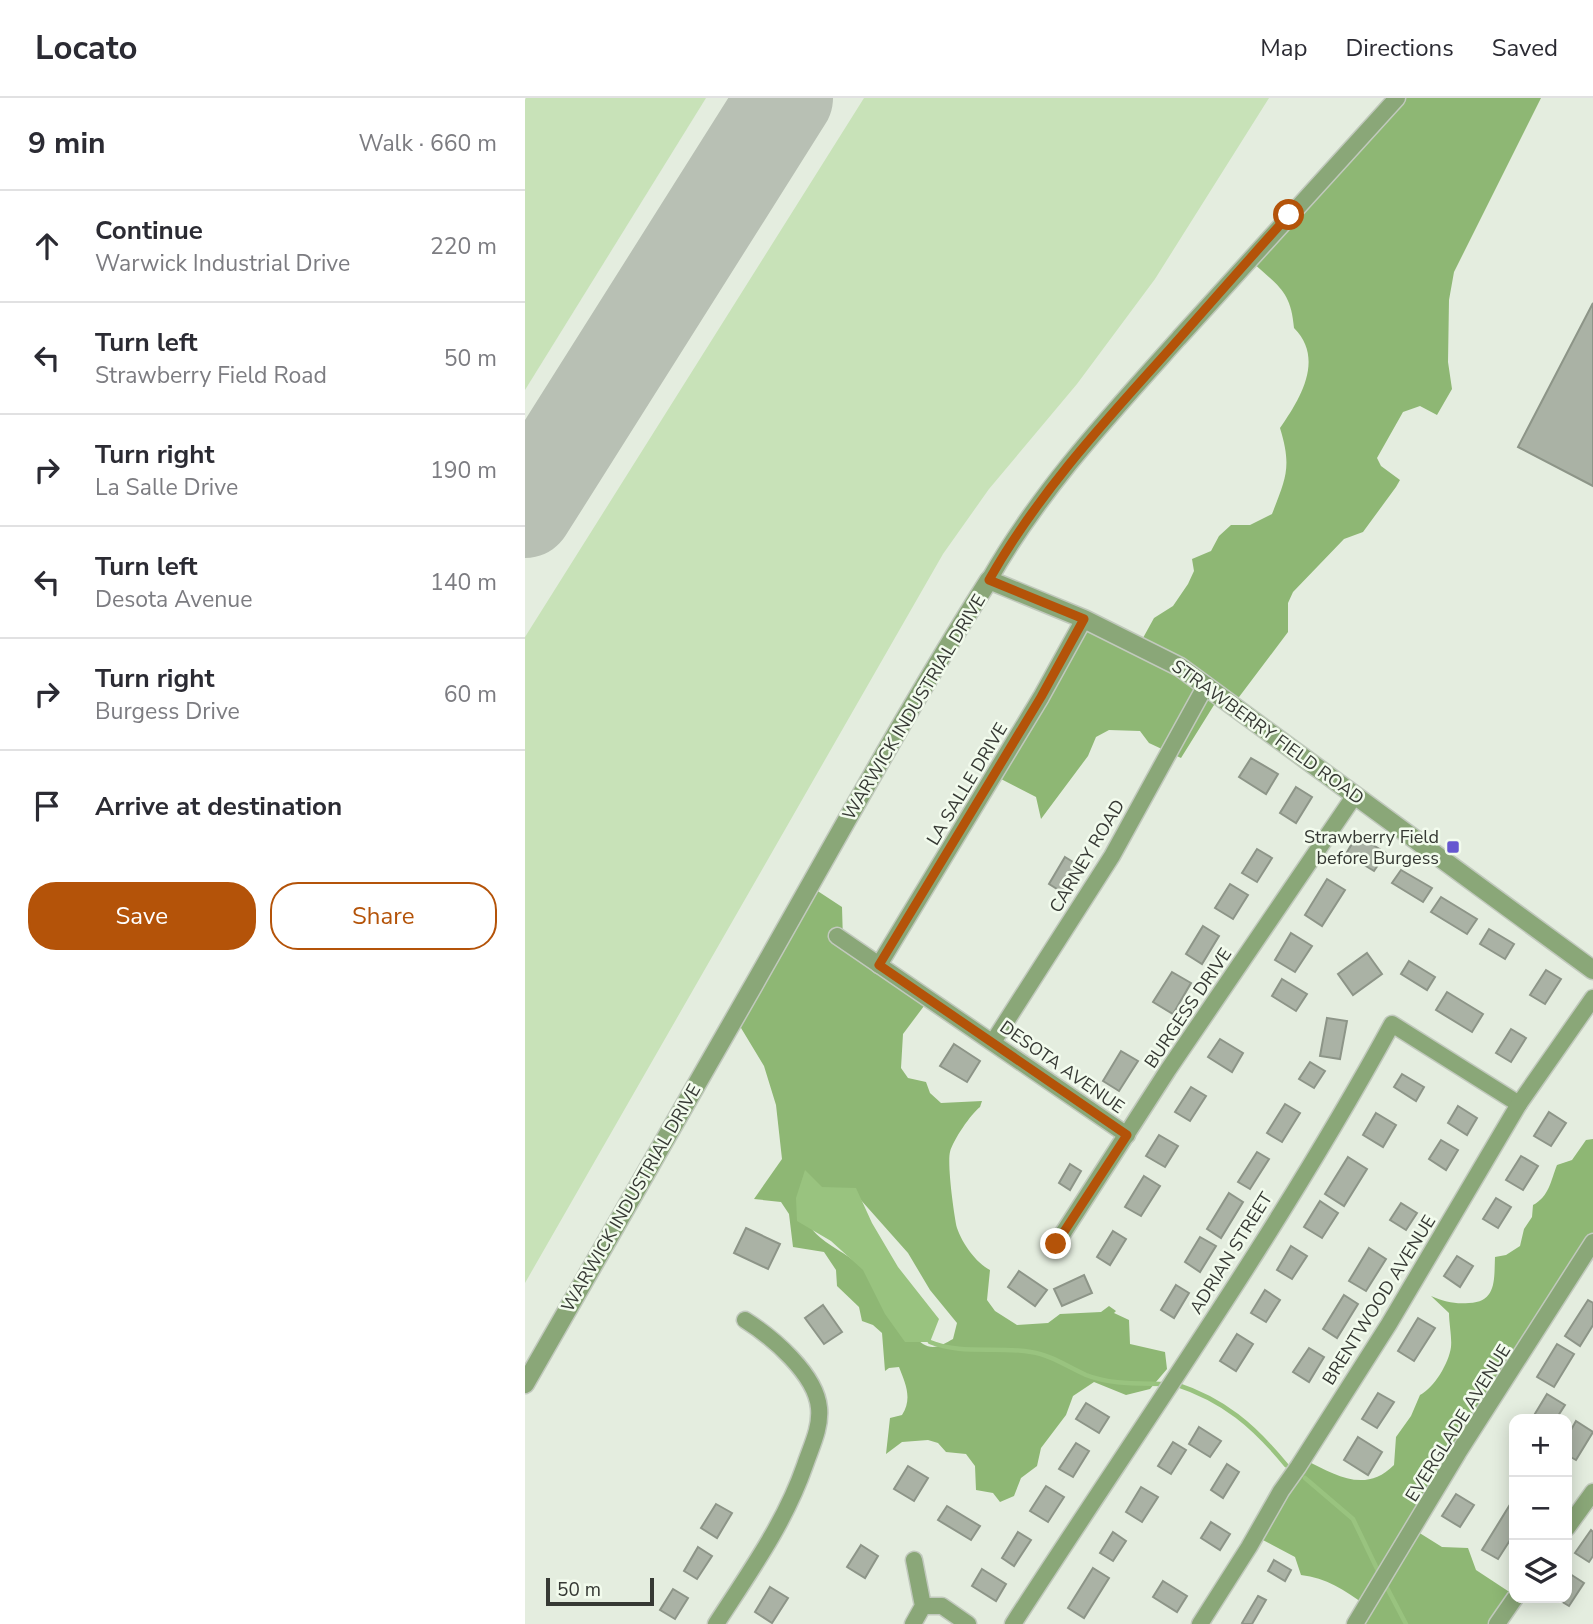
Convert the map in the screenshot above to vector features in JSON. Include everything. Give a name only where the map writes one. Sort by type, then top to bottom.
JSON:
[{"type":"street","name":"WARWICK INDUSTRIAL DRIVE","points":[[525,1384],[826,855],[1010,544],[1038,504],[1104,422],[1397,98]]},
{"type":"street","name":"STRAWBERRY FIELD ROAD","points":[[989,580],[1084,619],[1159,655],[1206,685],[1593,970]]},
{"type":"street","name":"LA SALLE DRIVE","points":[[879,965],[1028,720],[1084,619]]},
{"type":"street","name":"CARNEY ROAD","points":[[993,1042],[1112,856],[1206,685]]},
{"type":"street","name":"BURGESS DRIVE","points":[[1056,1244],[1355,795]]},
{"type":"street","name":"DESOTA AVENUE","points":[[837,936],[1127,1135]]},
{"type":"street","name":"BRENTWOOD AVENUE","points":[[1200,1624],[1249,1547],[1280,1491],[1388,1324],[1519,1104],[1593,998]]},
{"type":"street","name":"ADRIAN STREET","points":[[1013,1624],[1178,1373],[1359,1084],[1392,1024],[1519,1104]]},
{"type":"street","name":"EVERGLADE AVENUE","points":[[1355,1624],[1458,1453],[1593,1242]]},
{"type":"street","points":[[716,1624],[765,1550],[786,1511],[801,1478],[819,1422],[819,1406],[814,1392],[795,1362],[781,1346],[745,1320]]},
{"type":"street","points":[[1572,1521],[1593,1492]]},
{"type":"street","points":[[913,1624],[923,1606],[914,1560]]},
{"type":"street","points":[[1497,1624],[1512,1603]]},
{"type":"street","points":[[923,1606],[943,1606],[968,1624]]},
{"type":"shaded area","points":[[706,98],[525,390],[525,100]]},
{"type":"shaded area","points":[[864,98],[1269,98],[1155,279],[1077,384],[989,489],[943,554],[525,1283],[525,637]]},
{"type":"shaded area","points":[[1396,98],[1541,98],[1454,272],[1449,300],[1448,362],[1452,389],[1437,415],[1420,406],[1403,412],[1377,458],[1381,466],[1400,480],[1396,487],[1363,532],[1344,539],[1293,592],[1288,603],[1288,632],[1236,701],[1219,697],[1181,758],[1149,743],[1140,731],[1109,730],[1096,737],[1088,756],[1041,819],[1036,797],[1001,779],[1002,773],[1089,624],[1138,647],[1154,618],[1173,606],[1188,584],[1194,571],[1192,559],[1211,551],[1219,536],[1231,525],[1250,525],[1272,514],[1286,472],[1286,453],[1280,428],[1306,379],[1308,353],[1294,328],[1286,296],[1275,282],[1250,260]]},
{"type":"shaded area","points":[[810,886],[842,907],[843,941],[927,1002],[903,1034],[901,1068],[908,1078],[926,1082],[930,1093],[941,1103],[982,1101],[955,1141],[950,1152],[949,1167],[959,1234],[975,1258],[990,1270],[987,1300],[995,1311],[1017,1325],[1048,1323],[1060,1314],[1101,1312],[1109,1306],[1116,1311],[1114,1313],[1129,1320],[1130,1344],[1165,1352],[1167,1369],[1150,1389],[1126,1395],[1094,1382],[1073,1396],[1066,1415],[1041,1448],[1037,1466],[1021,1478],[1014,1496],[1000,1502],[993,1493],[976,1490],[975,1466],[966,1454],[946,1452],[938,1443],[928,1440],[902,1442],[886,1454],[890,1418],[902,1415],[907,1397],[899,1367],[885,1371],[882,1333],[873,1325],[862,1321],[859,1307],[837,1286],[836,1270],[824,1252],[793,1247],[789,1214],[781,1202],[754,1199],[782,1159],[776,1105],[764,1066],[735,1018]],"holes":[[[852,1190],[908,1253],[930,1290],[957,1323],[953,1339],[939,1346],[927,1346],[914,1336],[862,1268],[811,1228]]]},
{"type":"shaded area","points":[[1593,1139],[1593,1244],[1418,1532],[1442,1547],[1468,1548],[1476,1570],[1509,1592],[1509,1603],[1496,1624],[1355,1624],[1365,1605],[1335,1586],[1301,1575],[1295,1557],[1259,1538],[1305,1460],[1339,1476],[1361,1480],[1383,1474],[1394,1465],[1396,1437],[1411,1416],[1420,1395],[1440,1374],[1450,1353],[1449,1313],[1431,1296],[1445,1301],[1469,1303],[1478,1302],[1489,1294],[1495,1257],[1506,1255],[1520,1246],[1524,1229],[1532,1217],[1533,1205],[1546,1193],[1557,1165],[1572,1160],[1586,1140]]},
{"type":"shaded area","points":[[805,1170],[822,1187],[856,1188],[872,1223],[898,1267],[939,1319],[930,1342],[905,1342],[885,1314],[863,1270],[831,1241],[797,1221],[796,1198]]},
{"type":"building","points":[[1593,303],[1593,486],[1518,447]]},
{"type":"building","points":[[1251,758],[1278,774],[1266,794],[1239,777]]},
{"type":"building","points":[[1296,787],[1312,797],[1296,823],[1280,813]]},
{"type":"building","points":[[1357,835],[1386,853],[1374,871],[1346,854]]},
{"type":"building","points":[[1257,849],[1272,858],[1257,882],[1242,873]]},
{"type":"building","points":[[1065,857],[1078,865],[1062,892],[1049,884]]},
{"type":"building","points":[[1401,870],[1432,888],[1423,902],[1392,883]]},
{"type":"building","points":[[1327,879],[1345,890],[1322,926],[1305,915]]},
{"type":"building","points":[[1230,884],[1248,895],[1233,919],[1215,908]]},
{"type":"building","points":[[1441,897],[1477,919],[1467,934],[1431,912]]},
{"type":"building","points":[[1203,926],[1219,936],[1202,964],[1186,954]]},
{"type":"building","points":[[1489,929],[1514,944],[1505,959],[1480,944]]},
{"type":"building","points":[[1291,933],[1312,946],[1295,972],[1275,960]]},
{"type":"building","points":[[1367,953],[1382,974],[1353,995],[1338,974]]},
{"type":"building","points":[[1409,961],[1435,977],[1427,990],[1401,974]]},
{"type":"building","points":[[1546,970],[1561,979],[1545,1004],[1530,995]]},
{"type":"building","points":[[1172,972],[1191,983],[1173,1014],[1153,1002]]},
{"type":"building","points":[[1282,979],[1307,994],[1296,1011],[1272,996]]},
{"type":"building","points":[[1447,992],[1483,1014],[1472,1032],[1436,1010]]},
{"type":"building","points":[[1327,1018],[1347,1021],[1340,1059],[1320,1056]]},
{"type":"building","points":[[1511,1029],[1526,1038],[1511,1062],[1496,1053]]},
{"type":"building","points":[[1220,1039],[1243,1053],[1232,1072],[1208,1057]]},
{"type":"building","points":[[954,1044],[980,1061],[967,1082],[940,1066]]},
{"type":"building","points":[[1121,1051],[1138,1061],[1119,1091],[1103,1081]]},
{"type":"building","points":[[1310,1062],[1325,1071],[1314,1088],[1299,1079]]},
{"type":"building","points":[[1402,1074],[1424,1087],[1416,1101],[1394,1087]]},
{"type":"building","points":[[1191,1087],[1206,1096],[1190,1121],[1175,1112]]},
{"type":"building","points":[[1285,1104],[1300,1113],[1282,1142],[1267,1133]]},
{"type":"building","points":[[1458,1106],[1477,1118],[1467,1135],[1448,1123]]},
{"type":"building","points":[[1549,1112],[1566,1123],[1551,1146],[1534,1136]]},
{"type":"building","points":[[1376,1113],[1396,1125],[1383,1147],[1363,1135]]},
{"type":"building","points":[[1159,1135],[1178,1146],[1165,1167],[1146,1156]]},
{"type":"building","points":[[1441,1140],[1458,1150],[1446,1170],[1429,1159]]},
{"type":"building","points":[[1257,1152],[1269,1159],[1250,1189],[1238,1182]]},
{"type":"building","points":[[1521,1156],[1538,1166],[1523,1190],[1506,1180]]},
{"type":"building","points":[[1348,1157],[1367,1169],[1344,1206],[1325,1194]]},
{"type":"building","points":[[1070,1164],[1081,1171],[1070,1190],[1059,1183]]},
{"type":"building","points":[[1144,1176],[1160,1186],[1141,1216],[1125,1207]]},
{"type":"building","points":[[1229,1193],[1243,1202],[1221,1238],[1207,1229]]},
{"type":"building","points":[[1496,1198],[1511,1207],[1498,1228],[1483,1219]]},
{"type":"building","points":[[1320,1201],[1338,1213],[1322,1238],[1304,1227]]},
{"type":"building","points":[[1401,1203],[1417,1213],[1406,1230],[1390,1220]]},
{"type":"building","points":[[746,1228],[780,1244],[768,1269],[734,1253]]},
{"type":"building","points":[[1113,1231],[1126,1239],[1110,1265],[1097,1257]]},
{"type":"building","points":[[1200,1237],[1216,1246],[1200,1272],[1185,1262]]},
{"type":"building","points":[[1291,1246],[1307,1256],[1292,1279],[1277,1270]]},
{"type":"building","points":[[1369,1248],[1386,1259],[1366,1291],[1349,1281]]},
{"type":"building","points":[[1457,1256],[1473,1266],[1460,1287],[1444,1276]]},
{"type":"building","points":[[1019,1271],[1047,1290],[1035,1306],[1008,1287]]},
{"type":"building","points":[[1084,1275],[1092,1293],[1062,1306],[1054,1289]]},
{"type":"building","points":[[1176,1285],[1189,1293],[1174,1318],[1161,1310]]},
{"type":"building","points":[[1265,1290],[1280,1300],[1266,1322],[1251,1313]]},
{"type":"building","points":[[1344,1295],[1358,1304],[1337,1338],[1323,1329]]},
{"type":"building","points":[[1588,1300],[1593,1303],[1593,1325],[1580,1346],[1565,1336]]},
{"type":"building","points":[[823,1305],[842,1332],[824,1344],[805,1318]]},
{"type":"building","points":[[1418,1318],[1435,1328],[1414,1361],[1398,1351]]},
{"type":"building","points":[[1237,1334],[1253,1344],[1236,1371],[1220,1361]]},
{"type":"building","points":[[1557,1344],[1574,1354],[1554,1387],[1537,1377]]},
{"type":"building","points":[[1309,1348],[1324,1357],[1309,1382],[1293,1372]]},
{"type":"building","points":[[1378,1393],[1394,1402],[1377,1428],[1362,1419]]},
{"type":"building","points":[[1547,1394],[1565,1405],[1559,1414],[1535,1414]]},
{"type":"building","points":[[1086,1403],[1109,1417],[1099,1433],[1076,1419]]},
{"type":"building","points":[[1576,1421],[1593,1432],[1576,1460],[1572,1458],[1572,1428]]},
{"type":"building","points":[[1199,1427],[1221,1441],[1210,1457],[1189,1444]]},
{"type":"building","points":[[1358,1437],[1382,1452],[1368,1475],[1344,1460]]},
{"type":"building","points":[[1173,1442],[1186,1450],[1171,1474],[1158,1466]]},
{"type":"building","points":[[1076,1443],[1089,1451],[1073,1477],[1059,1469]]},
{"type":"building","points":[[1227,1464],[1239,1472],[1223,1498],[1211,1490]]},
{"type":"building","points":[[908,1466],[928,1478],[914,1501],[894,1489]]},
{"type":"building","points":[[1046,1486],[1064,1497],[1048,1522],[1030,1511]]},
{"type":"building","points":[[1141,1487],[1158,1497],[1142,1522],[1126,1512]]},
{"type":"building","points":[[1456,1494],[1474,1505],[1460,1527],[1442,1516]]},
{"type":"building","points":[[716,1504],[732,1513],[717,1538],[701,1528]]},
{"type":"building","points":[[947,1506],[980,1526],[971,1540],[938,1520]]},
{"type":"building","points":[[1509,1506],[1509,1542],[1498,1559],[1482,1550]]},
{"type":"building","points":[[1211,1522],[1230,1534],[1220,1550],[1201,1538]]},
{"type":"building","points":[[1591,1530],[1593,1556],[1589,1562],[1575,1553]]},
{"type":"building","points":[[1018,1532],[1031,1540],[1014,1566],[1002,1558]]},
{"type":"building","points":[[1113,1532],[1126,1541],[1113,1561],[1100,1553]]},
{"type":"building","points":[[861,1545],[878,1556],[865,1578],[847,1567]]},
{"type":"building","points":[[698,1547],[712,1556],[697,1579],[684,1571]]},
{"type":"building","points":[[1274,1560],[1291,1570],[1285,1581],[1268,1571]]},
{"type":"building","points":[[1093,1568],[1109,1578],[1084,1618],[1068,1608]]},
{"type":"building","points":[[982,1569],[1006,1584],[996,1601],[972,1586]]},
{"type":"building","points":[[1572,1575],[1584,1583],[1572,1601]]},
{"type":"building","points":[[1163,1581],[1187,1596],[1177,1612],[1153,1597]]},
{"type":"building","points":[[770,1587],[788,1598],[772,1623],[755,1612]]},
{"type":"building","points":[[673,1589],[688,1598],[675,1619],[660,1610]]},
{"type":"building","points":[[1258,1596],[1266,1600],[1252,1624],[1242,1623]]},
{"type":"waterway","points":[[930,1342],[954,1348],[1031,1352],[1052,1358],[1096,1378],[1126,1383],[1167,1384]]},
{"type":"waterway","points":[[1175,1384],[1209,1398],[1237,1416],[1250,1426],[1286,1465]]},
{"type":"waterway","points":[[1305,1478],[1353,1519],[1380,1575]]},
{"type":"waterway","points":[[1384,1582],[1406,1624]]},
{"type":"runway","points":[[525,510],[785,98]]},
{"type":"place","name":"Strawberry Field before Burgess","points":[[1453,847]]},
{"type":"route","points":[[1056,1244],[1127,1135],[879,965],[966,824],[1084,619],[989,580],[1010,544],[1066,468],[1289,215]]}]
